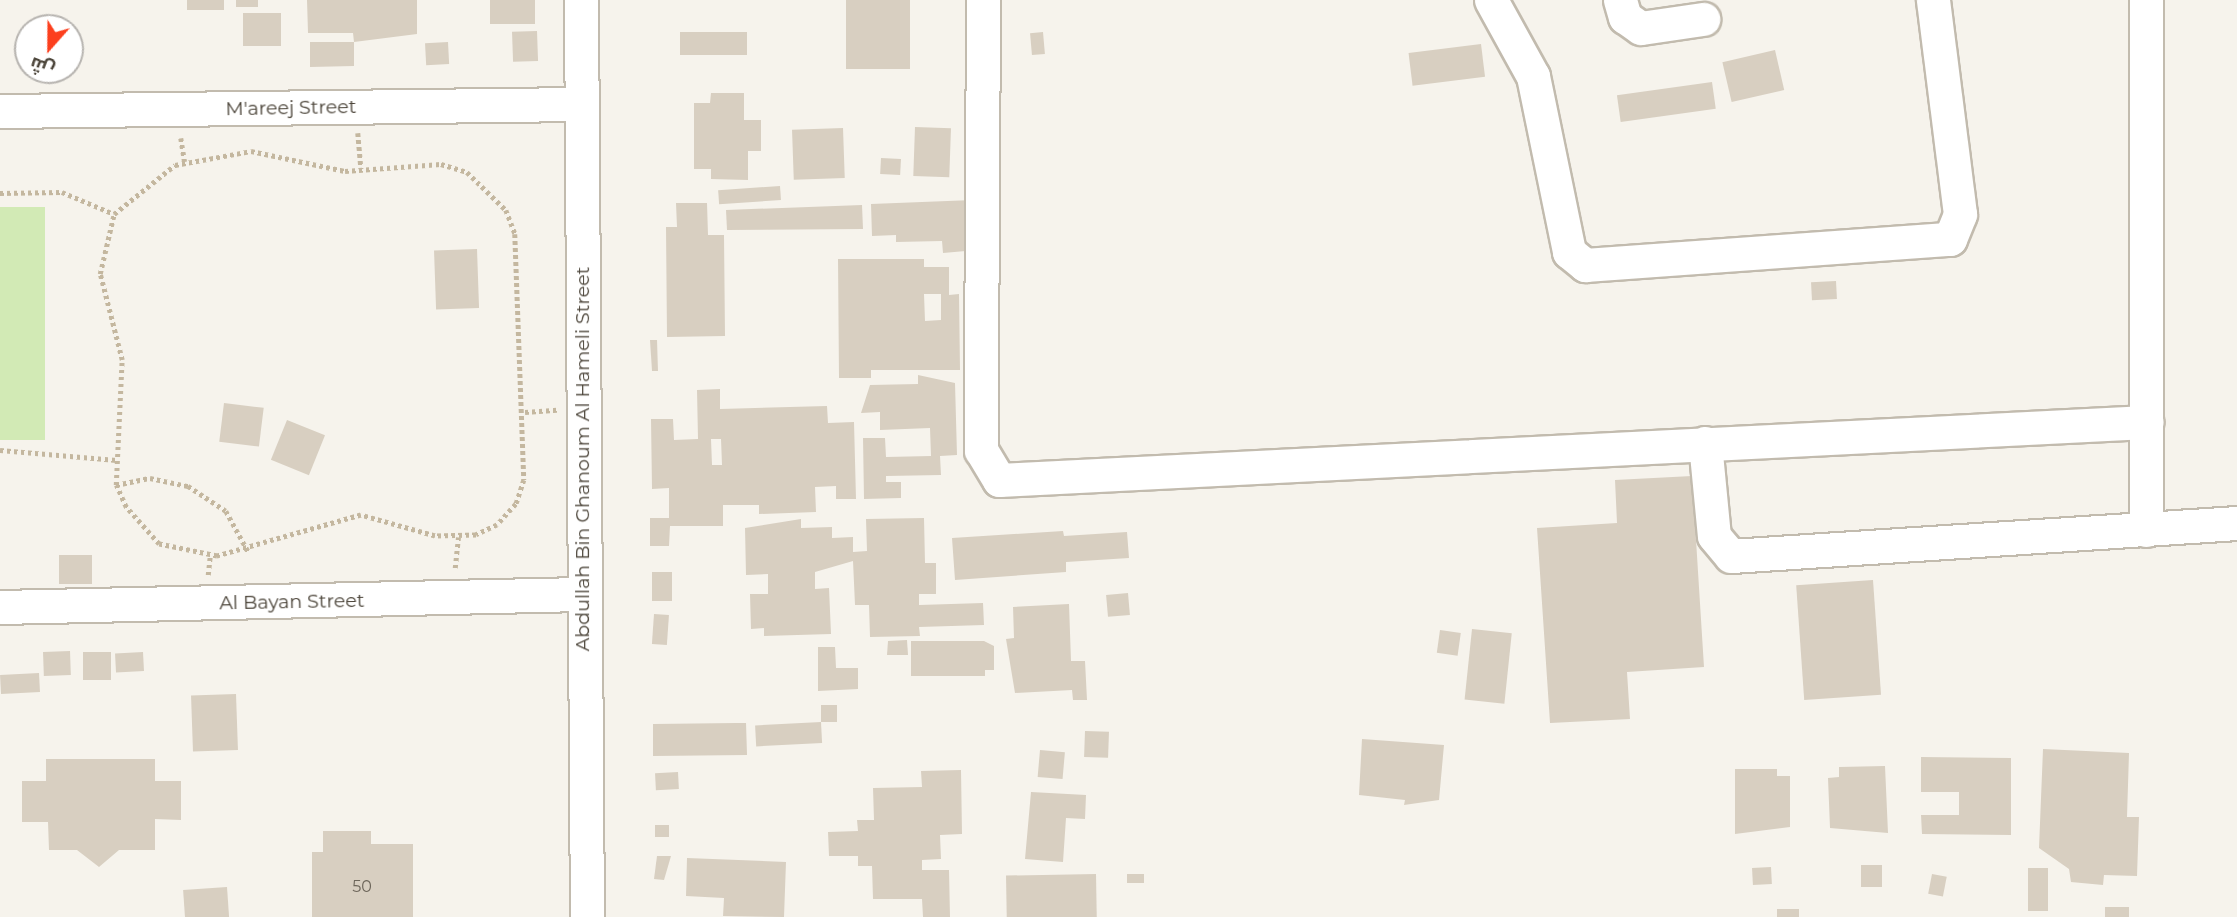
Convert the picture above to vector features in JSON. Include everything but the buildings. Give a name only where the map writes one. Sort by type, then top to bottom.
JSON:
[{"type":"street","name":"Abdullah Bin Ghanoum Al Hameli Street","points":[[581,0],[587,917]]},
{"type":"street","points":[[983,0],[981,450],[999,480],[2147,422]]},
{"type":"street","points":[[1491,0],[1533,76],[1569,252],[1584,265],[1950,239],[1959,214],[1933,0]]},
{"type":"street","points":[[1620,0],[1626,17],[1641,28],[1703,19]]},
{"type":"street","points":[[2146,0],[2146,530]]},
{"type":"street","name":"M'areej Street","points":[[0,111],[582,104]]},
{"type":"street","points":[[1705,443],[1714,536],[1731,556],[2237,523]]},
{"type":"street","name":"Al Bayan Street","points":[[0,607],[584,594]]},
{"type":"path","points":[[251,151],[345,171],[441,164],[467,172],[490,191],[510,222],[525,412],[524,480],[516,504],[476,535],[435,536],[361,515],[310,524],[248,551],[193,554],[159,544],[116,485],[122,360],[100,274],[114,214],[175,165],[251,151]]},
{"type":"path","points":[[0,193],[62,192],[114,214]]},
{"type":"path","points":[[0,450],[117,460]]},
{"type":"path","points":[[116,485],[150,478],[188,486],[226,511],[248,551]]},
{"type":"green space","points":[[0,207],[45,207],[45,440],[0,440]]}]
